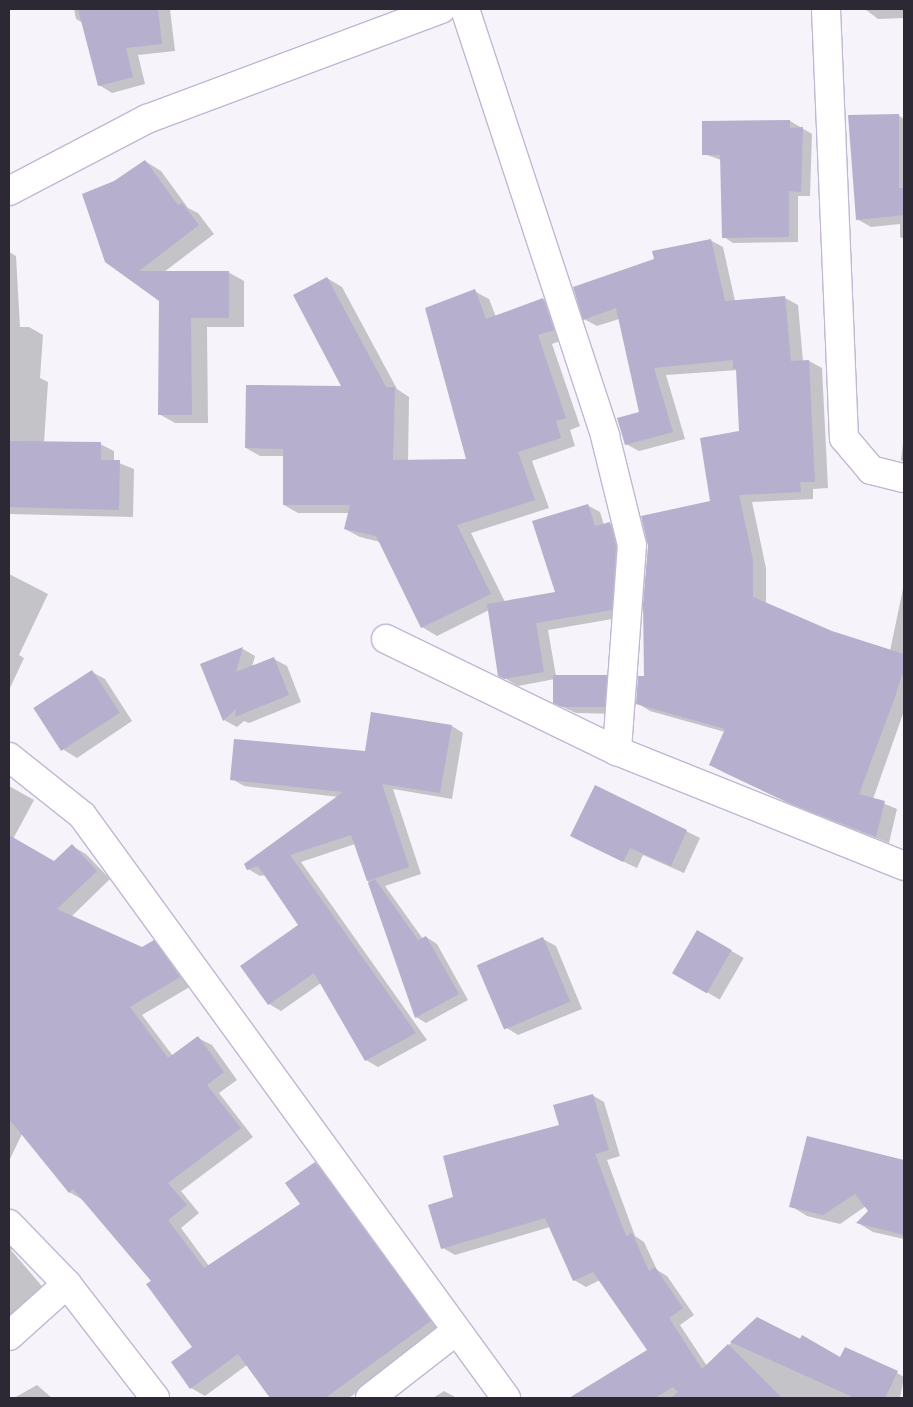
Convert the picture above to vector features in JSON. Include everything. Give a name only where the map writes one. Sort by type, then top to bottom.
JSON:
[{"type":"street","points":[[9,191],[148,119],[441,9]]},
{"type":"street","points":[[465,9],[605,436],[632,545],[617,751]]},
{"type":"street","points":[[826,9],[844,438],[870,470],[904,478]]},
{"type":"street","points":[[386,639],[617,751],[904,866]]},
{"type":"street","points":[[9,757],[82,815],[506,1398]]},
{"type":"street","points":[[9,1224],[68,1284],[154,1398]]},
{"type":"street","points":[[9,1336],[68,1284]]},
{"type":"street","points":[[370,1398],[456,1331]]},
{"type":"building","points":[[78,9],[158,9],[162,44],[126,48],[133,77],[98,86]]},
{"type":"building","points":[[899,114],[899,188],[904,188],[904,215],[856,220],[848,115]]},
{"type":"building","points":[[790,120],[790,128],[803,127],[801,192],[789,191],[789,237],[722,238],[720,155],[702,155],[702,121]]},
{"type":"building","points":[[145,160],[178,205],[182,203],[199,225],[139,271],[229,271],[229,318],[191,318],[192,415],[158,415],[159,301],[105,262],[82,194],[114,181]]},
{"type":"building","points":[[711,239],[725,301],[785,296],[791,361],[809,360],[815,482],[800,482],[801,492],[739,495],[753,560],[753,597],[832,631],[904,654],[904,669],[895,697],[859,794],[885,801],[876,837],[787,802],[709,765],[725,729],[636,704],[638,676],[644,676],[643,604],[648,546],[641,516],[710,501],[700,438],[739,431],[736,369],[733,369],[733,360],[654,368],[673,432],[625,445],[617,418],[639,412],[616,308],[583,320],[573,287],[654,259],[652,251]]},
{"type":"building","points":[[327,277],[386,387],[395,387],[393,460],[466,459],[425,308],[475,289],[486,319],[543,298],[554,330],[538,335],[566,418],[556,421],[561,438],[518,452],[535,500],[457,525],[491,594],[421,628],[376,536],[344,529],[350,505],[283,505],[283,449],[245,448],[246,385],[341,386],[293,295]]},
{"type":"building","points":[[9,441],[101,442],[101,460],[120,460],[119,510],[9,507]]},
{"type":"building","points":[[588,504],[595,526],[610,522],[616,546],[612,610],[536,623],[544,672],[504,679],[498,676],[487,604],[555,592],[532,521]]},
{"type":"building","points":[[243,647],[236,672],[274,657],[289,695],[235,717],[236,709],[223,721],[200,664]]},
{"type":"building","points":[[92,670],[120,713],[61,751],[33,708]]},
{"type":"building","points":[[553,675],[607,675],[605,707],[562,707],[553,703]]},
{"type":"building","points":[[371,712],[452,725],[440,793],[382,784],[409,867],[367,881],[351,835],[290,855],[416,1033],[365,1061],[314,973],[268,1005],[240,966],[298,925],[258,866],[247,870],[244,864],[343,792],[230,780],[234,739],[365,751]]},
{"type":"building","points":[[595,785],[687,830],[671,866],[630,848],[623,862],[570,836]]},
{"type":"building","points":[[9,835],[54,861],[72,844],[97,871],[57,909],[142,947],[154,940],[180,977],[130,1007],[168,1058],[198,1036],[224,1072],[207,1085],[241,1128],[168,1183],[187,1205],[168,1220],[204,1268],[300,1204],[285,1183],[315,1162],[431,1321],[325,1398],[270,1398],[238,1354],[190,1389],[171,1362],[192,1347],[146,1284],[151,1281],[73,1189],[69,1193],[9,1119]]},
{"type":"building","points":[[375,879],[418,940],[426,936],[459,994],[415,1018],[368,883]]},
{"type":"building","points":[[697,930],[732,950],[707,993],[672,973]]},
{"type":"building","points":[[543,937],[570,1001],[504,1030],[477,965]]},
{"type":"building","points":[[593,1094],[609,1150],[595,1154],[626,1236],[632,1233],[649,1271],[655,1267],[683,1308],[669,1318],[702,1369],[728,1344],[782,1398],[671,1398],[678,1392],[673,1387],[655,1398],[569,1398],[647,1350],[593,1272],[573,1281],[545,1218],[441,1249],[428,1205],[453,1197],[443,1156],[559,1125],[553,1105]]},
{"type":"building","points":[[807,1136],[904,1160],[904,1235],[856,1223],[868,1211],[855,1194],[823,1215],[789,1207]]},
{"type":"building","points":[[757,1317],[800,1339],[802,1335],[840,1357],[845,1347],[898,1371],[885,1398],[855,1398],[730,1342]]}]
